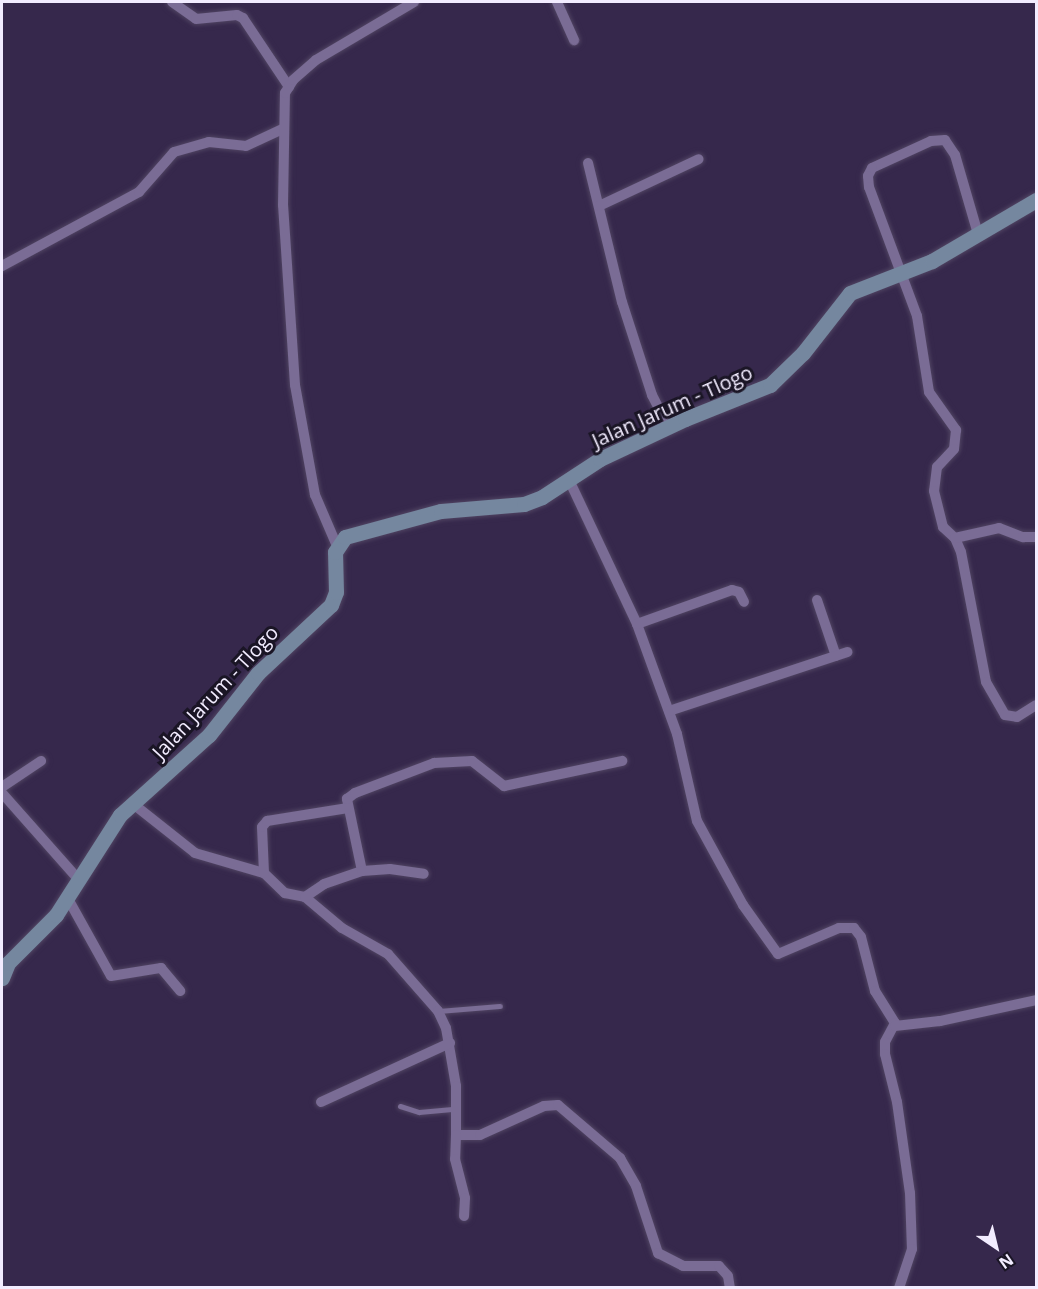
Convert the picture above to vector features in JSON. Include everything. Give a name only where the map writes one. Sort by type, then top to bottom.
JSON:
[{"type":"street","points":[[172,2],[196,19],[237,15],[243,18],[289,87]]},
{"type":"street","points":[[337,546],[315,495],[295,385],[282,129],[289,87],[316,60],[414,2]]},
{"type":"street","points":[[557,2],[574,40]]},
{"type":"street","points":[[2,266],[139,192],[174,152],[209,142],[246,146],[282,129]]},
{"type":"street","points":[[978,234],[955,155],[945,140],[931,141],[872,168],[868,176],[869,187],[917,316],[929,392],[956,430],[954,449],[937,466],[934,478],[943,527],[955,538],[976,616],[986,682],[996,705],[1005,715],[1017,717],[1036,705]]},
{"type":"street","points":[[599,206],[699,159]]},
{"type":"street","points":[[588,163],[622,302],[652,395],[668,427]]},
{"type":"street","name":"Jalan Jarum - Tlogo","points":[[2,972],[68,897],[78,879],[132,803],[209,735],[258,673],[293,638],[324,614],[336,592],[333,567],[337,546],[345,537],[366,528],[441,511],[524,504],[569,480],[600,459],[668,427],[770,385],[803,353],[850,293],[903,275],[1036,200]]},
{"type":"street","points":[[569,480],[637,624],[669,711],[697,820],[743,905],[772,948],[782,953],[839,928],[854,928],[861,937],[875,991],[890,1011],[894,1026],[885,1041],[885,1054],[897,1102],[910,1193],[912,1249],[899,1287]]},
{"type":"street","points":[[955,538],[999,528],[1023,537],[1036,537]]},
{"type":"street","points":[[637,624],[732,590],[739,592],[744,602]]},
{"type":"street","points":[[669,711],[841,654],[817,600]]},
{"type":"street","points":[[2,786],[41,760]]},
{"type":"street","points":[[362,871],[348,808],[350,795],[434,764],[472,761],[504,786],[622,761]]},
{"type":"street","points":[[2,793],[6,801],[78,879]]},
{"type":"street","points":[[132,803],[195,853],[264,873],[285,893],[305,897],[342,928],[388,954],[438,1011],[450,1043],[455,1109],[455,1159],[465,1198],[464,1216]]},
{"type":"street","points":[[264,873],[262,827],[267,821],[348,808]]},
{"type":"street","points":[[305,897],[324,884],[362,871],[390,869],[424,873]]},
{"type":"street","points":[[68,897],[111,976],[161,968],[180,991]]},
{"type":"street","points":[[894,1026],[940,1021],[1036,1000]]},
{"type":"street","points":[[321,1102],[450,1043]]},
{"type":"street","points":[[456,1135],[480,1135],[544,1106],[558,1105],[620,1158],[636,1186],[658,1253],[682,1266],[719,1266],[728,1276],[730,1287]]},
{"type":"lane","points":[[438,1011],[500,1006]]},
{"type":"lane","points":[[400,1106],[420,1112],[455,1109]]}]
